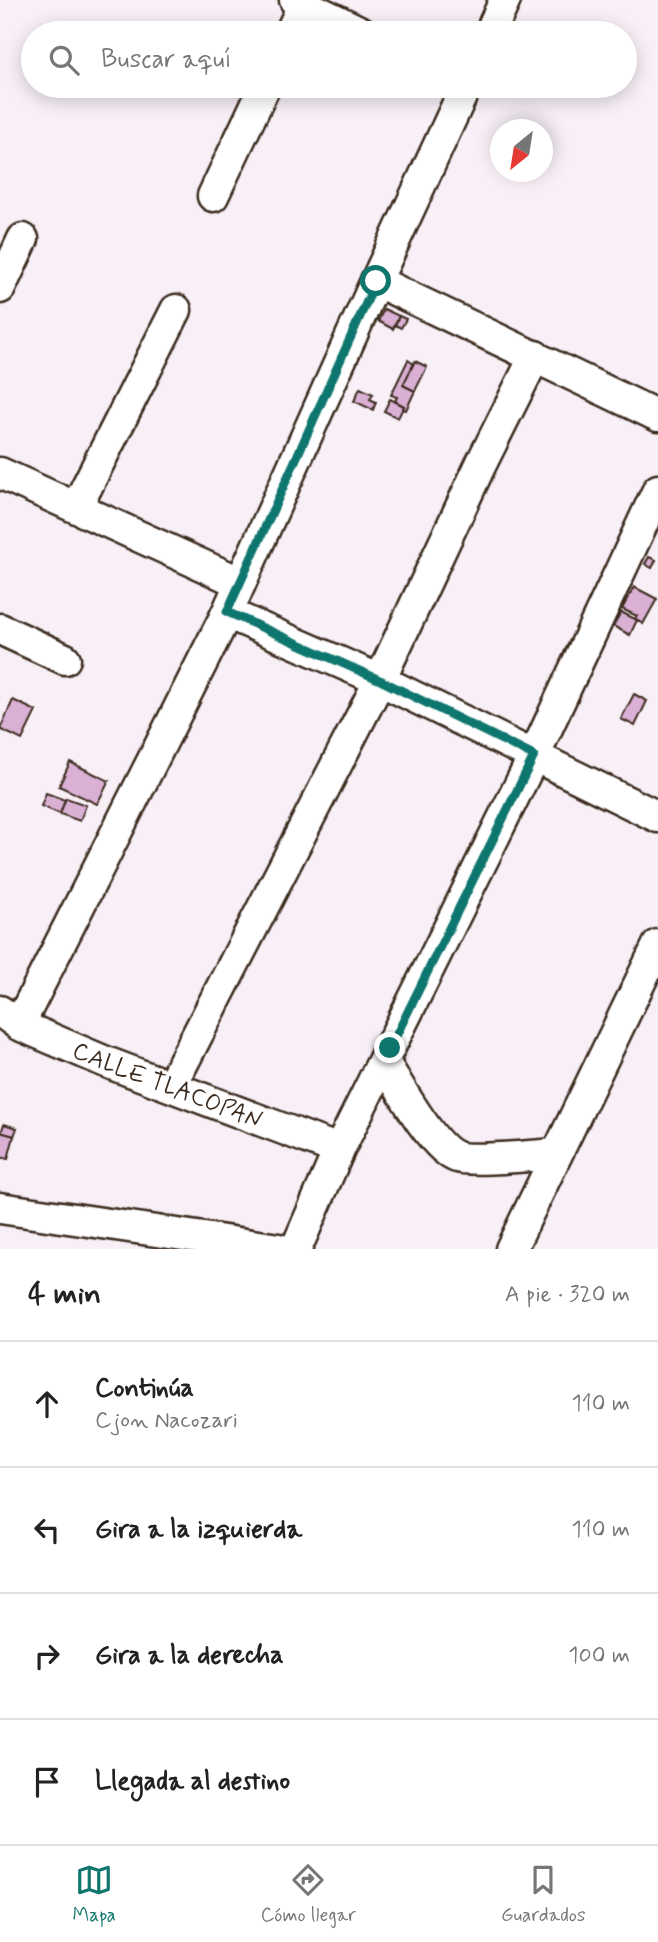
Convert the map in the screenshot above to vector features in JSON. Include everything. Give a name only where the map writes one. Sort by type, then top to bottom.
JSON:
[{"type":"street","points":[[495,21],[505,0]]},
{"type":"street","points":[[293,21],[299,2],[338,21]]},
{"type":"street","points":[[213,196],[259,98]]},
{"type":"street","points":[[10,1018],[227,612],[461,98]]},
{"type":"street","points":[[0,288],[23,239]]},
{"type":"street","points":[[376,281],[658,416]]},
{"type":"street","points":[[77,506],[176,310]]},
{"type":"street","points":[[171,1086],[380,680],[486,452],[535,356]]},
{"type":"street","points":[[0,473],[239,582]]},
{"type":"street","points":[[296,1249],[339,1150],[534,756],[658,491]]},
{"type":"street","points":[[227,612],[380,680],[658,817]]},
{"type":"street","points":[[0,629],[65,659]]},
{"type":"street","points":[[511,1249],[658,945]]},
{"type":"street","name":"CALLE TLACOPAN","points":[[10,1018],[171,1086],[339,1150]]},
{"type":"street","points":[[384,1062],[429,1133],[457,1157],[556,1154]]},
{"type":"street","points":[[0,1208],[279,1249]]},
{"type":"building","points":[[384,309],[399,316],[393,329],[378,321]]},
{"type":"building","points":[[399,316],[406,319],[401,328],[395,325]]},
{"type":"building","points":[[408,360],[414,364],[403,385],[415,391],[406,410],[395,401],[397,397],[391,395]]},
{"type":"building","points":[[415,361],[427,367],[415,391],[403,385]]},
{"type":"building","points":[[360,388],[373,394],[370,399],[376,402],[373,410],[354,401]]},
{"type":"building","points":[[390,399],[404,406],[398,418],[384,411]]},
{"type":"building","points":[[649,557],[656,560],[652,568],[645,564]]},
{"type":"building","points":[[634,587],[657,599],[643,624],[635,619],[637,616],[622,609]]},
{"type":"building","points":[[621,612],[637,620],[630,635],[613,626]]},
{"type":"building","points":[[634,694],[647,701],[635,726],[621,719]]},
{"type":"building","points":[[13,700],[36,711],[22,740],[0,729]]},
{"type":"building","points":[[70,762],[109,781],[97,804],[59,786]]},
{"type":"building","points":[[46,793],[65,800],[60,814],[41,806]]},
{"type":"building","points":[[66,798],[86,805],[80,821],[60,814]]},
{"type":"building","points":[[4,1124],[17,1128],[14,1136],[1,1133]]},
{"type":"building","points":[[0,1132],[14,1136],[8,1159],[0,1157]]},
{"type":"route","points":[[376,281],[227,612],[380,680],[534,756],[390,1048]]}]
